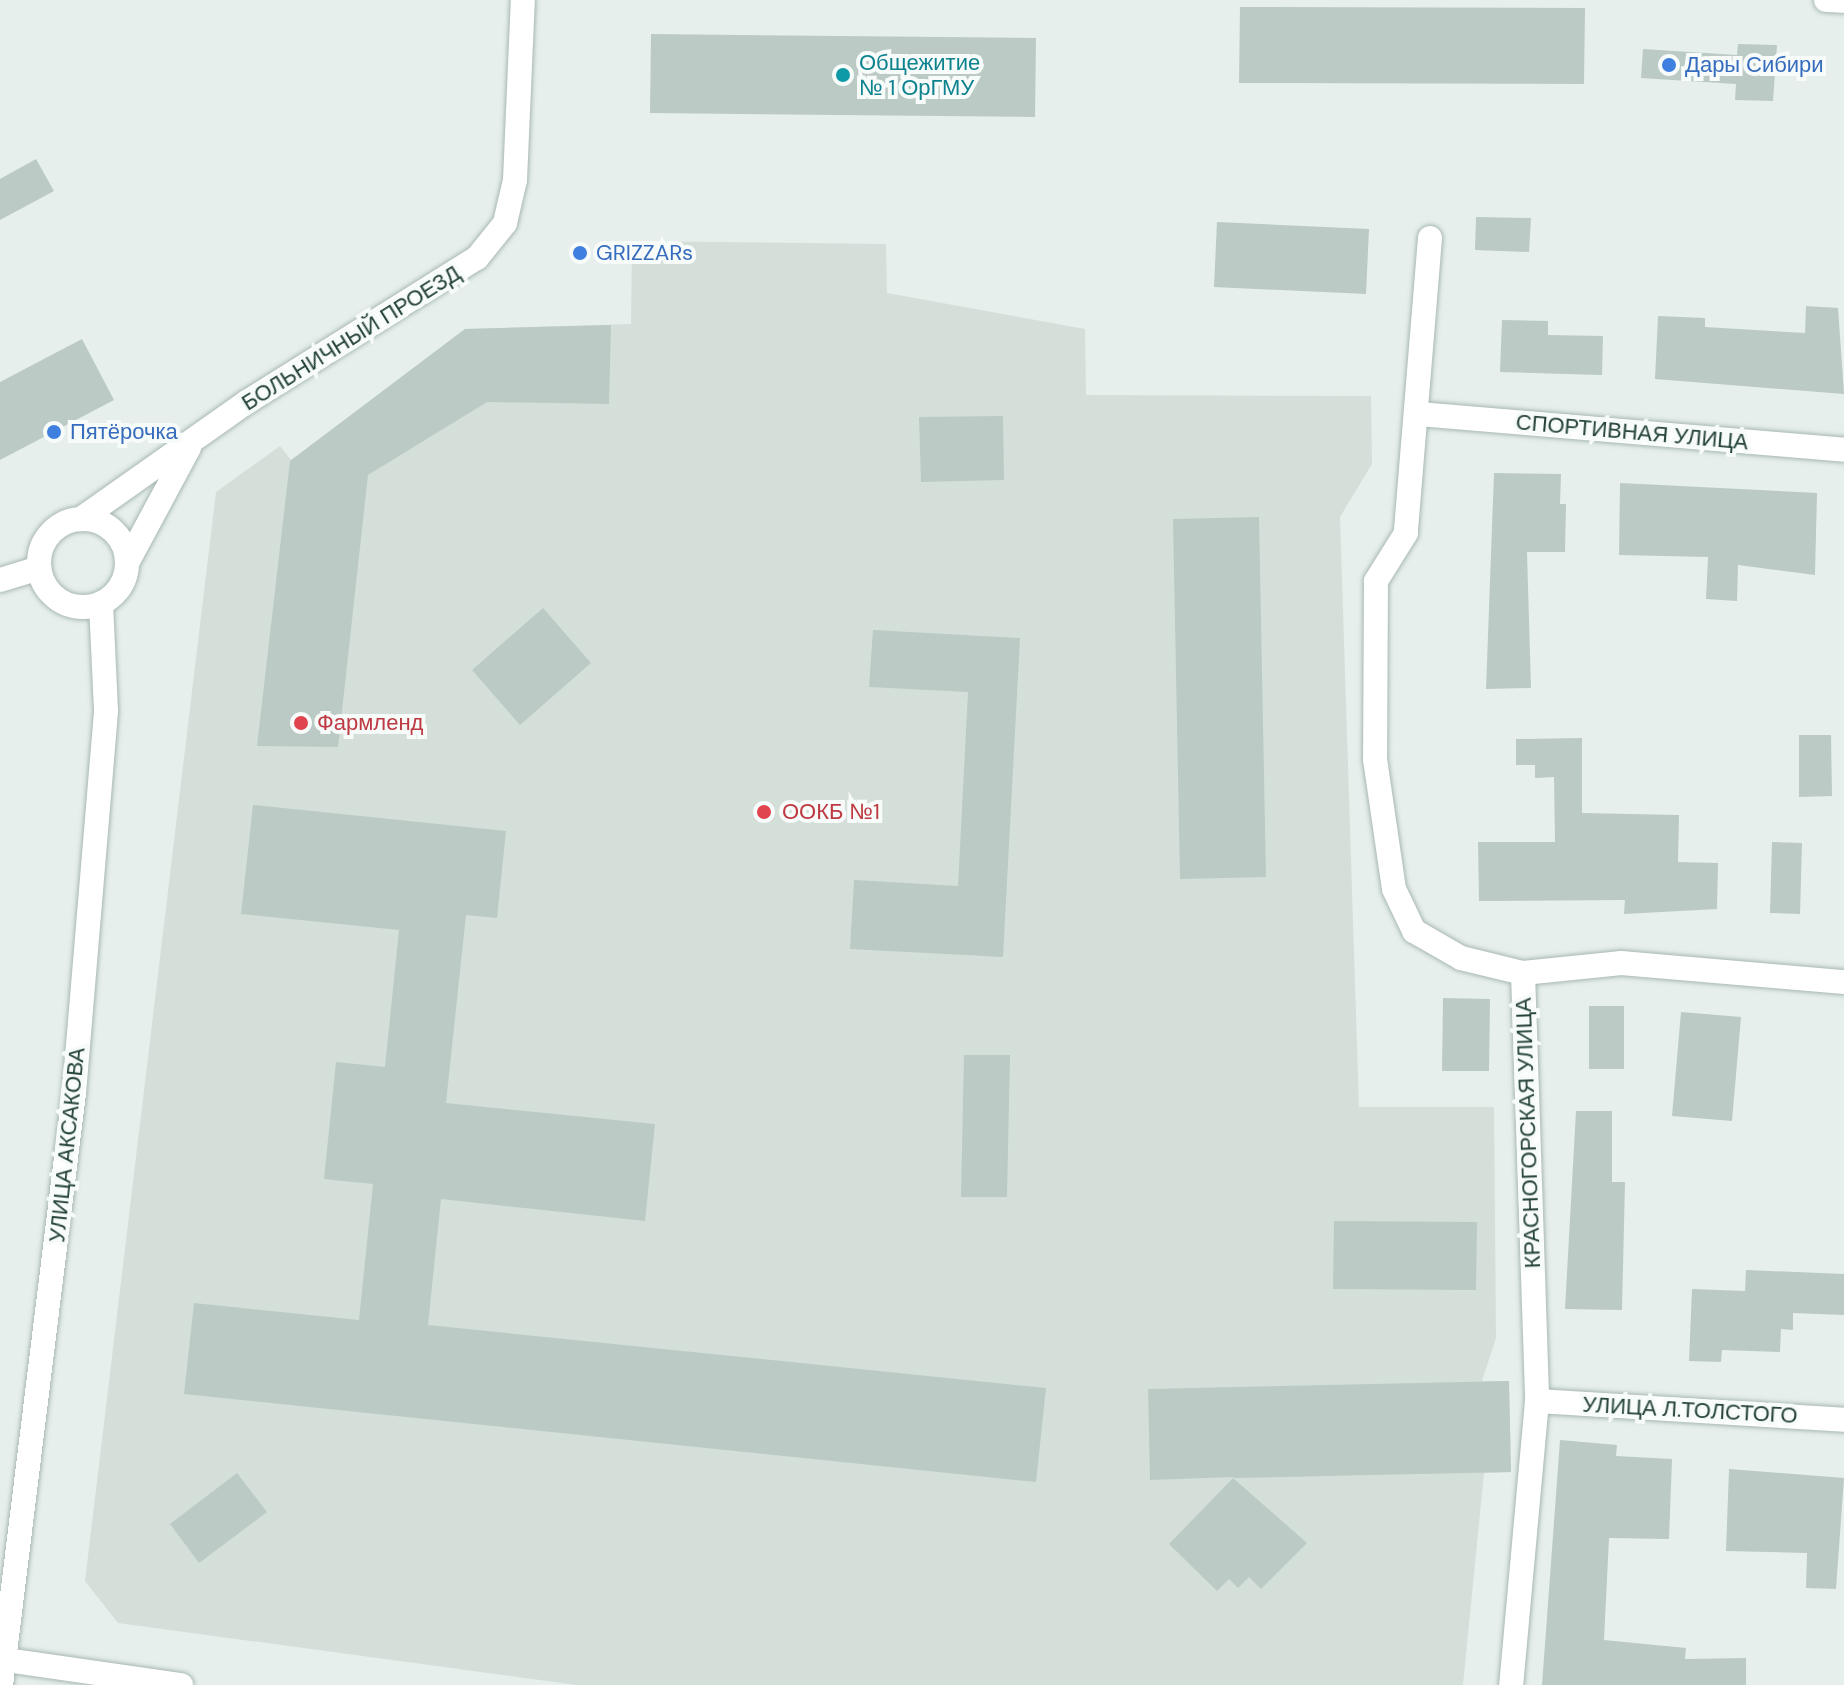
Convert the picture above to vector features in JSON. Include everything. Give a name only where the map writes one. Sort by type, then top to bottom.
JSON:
[{"type":"street","name":"БОЛЬНИЧНЫЙ ПРОЕЗД","points":[[81,519],[477,258],[505,223],[515,180],[523,0]]},
{"type":"street","points":[[1826,0],[1844,1]]},
{"type":"street","name":"КРАСНОГОРСКАЯ УЛИЦА","points":[[1430,238],[1419,414],[1406,533],[1376,581],[1375,759],[1394,889],[1414,931],[1461,958],[1523,973],[1537,1401],[1511,1685]]},
{"type":"street","name":"СПОРТИВНАЯ УЛИЦА","points":[[1419,414],[1844,450]]},
{"type":"street","name":"БОЛЬНИЧНЫЙ ПРОЕЗД","points":[[127,563],[192,443]]},
{"type":"street","points":[[81,519],[110,528],[127,563],[124,580],[101,603],[61,601],[39,568],[54,529],[81,519]]},
{"type":"street","points":[[0,580],[39,568]]},
{"type":"street","name":"УЛИЦА АКСАКОВА","points":[[1,1685],[74,1093],[106,710],[101,603]]},
{"type":"street","points":[[1523,973],[1621,963],[1844,982]]},
{"type":"street","name":"УЛИЦА Л.ТОЛСТОГО","points":[[1537,1401],[1844,1420]]},
{"type":"street","points":[[2,1659],[181,1685]]},
{"type":"shaded area","name":"ООКБ №1","points":[[632,241],[886,244],[887,293],[1085,329],[1086,395],[1371,396],[1372,464],[1340,517],[1359,1107],[1494,1107],[1496,1338],[1482,1381],[1509,1381],[1511,1472],[1484,1473],[1463,1685],[577,1685],[118,1623],[85,1581],[216,492],[280,446],[291,460],[465,329],[631,324]]},
{"type":"building","points":[[1240,7],[1585,8],[1584,84],[1239,83]]},
{"type":"building","name":"Общежитие № 1 ОрГМУ","points":[[651,34],[1036,38],[1035,117],[650,113]]},
{"type":"building","points":[[1738,44],[1777,45],[1773,101],[1735,100],[1736,84],[1641,78],[1643,49],[1737,55]]},
{"type":"building","points":[[36,159],[54,191],[0,220],[0,179]]},
{"type":"building","points":[[1476,217],[1531,218],[1529,252],[1475,250]]},
{"type":"building","points":[[1217,222],[1369,229],[1366,294],[1214,287]]},
{"type":"building","points":[[1806,306],[1838,308],[1844,394],[1655,379],[1658,316],[1705,318],[1705,327],[1805,333]]},
{"type":"building","points":[[1502,320],[1548,321],[1548,335],[1603,336],[1602,375],[1500,372]]},
{"type":"building","points":[[611,325],[609,404],[487,402],[368,475],[338,747],[257,746],[290,461],[465,329]]},
{"type":"building","points":[[82,339],[114,400],[0,460],[0,382]]},
{"type":"building","points":[[1003,416],[1004,480],[921,482],[919,417]]},
{"type":"building","points":[[1494,473],[1561,474],[1560,504],[1566,504],[1565,552],[1527,552],[1531,688],[1486,689]]},
{"type":"building","points":[[1620,483],[1817,493],[1815,575],[1738,565],[1737,601],[1706,599],[1708,557],[1619,555]]},
{"type":"building","points":[[1259,517],[1266,877],[1180,879],[1173,519]]},
{"type":"building","points":[[543,608],[591,663],[520,725],[472,670]]},
{"type":"building","points":[[873,630],[1020,638],[1003,957],[850,949],[854,880],[958,886],[968,692],[869,687]]},
{"type":"building","points":[[1799,735],[1831,735],[1832,796],[1799,797]]},
{"type":"building","points":[[1582,738],[1582,813],[1679,815],[1678,862],[1718,863],[1717,909],[1624,914],[1625,900],[1479,901],[1478,842],[1555,842],[1554,777],[1535,778],[1535,765],[1516,765],[1516,739]]},
{"type":"building","points":[[253,805],[506,831],[497,918],[466,915],[446,1103],[655,1124],[645,1221],[441,1199],[428,1325],[1046,1388],[1036,1482],[184,1394],[194,1303],[359,1320],[373,1184],[324,1179],[336,1062],[385,1067],[399,930],[241,914]]},
{"type":"building","points":[[1772,842],[1802,843],[1800,914],[1770,913]]},
{"type":"building","points":[[1443,998],[1490,999],[1489,1071],[1442,1071]]},
{"type":"building","points":[[1589,1006],[1624,1006],[1624,1069],[1589,1069]]},
{"type":"building","points":[[1681,1012],[1741,1017],[1732,1121],[1672,1116]]},
{"type":"building","points":[[964,1055],[1010,1055],[1007,1197],[961,1197]]},
{"type":"building","points":[[1576,1111],[1612,1111],[1612,1182],[1625,1182],[1622,1310],[1565,1309]]},
{"type":"building","points":[[1334,1221],[1477,1222],[1476,1290],[1333,1289]]},
{"type":"building","points":[[1746,1270],[1844,1274],[1844,1315],[1793,1313],[1793,1330],[1781,1329],[1780,1352],[1722,1350],[1721,1362],[1689,1361],[1692,1289],[1745,1291]]},
{"type":"building","points":[[1509,1381],[1511,1472],[1150,1480],[1148,1389]]},
{"type":"building","points":[[1560,1440],[1617,1445],[1616,1456],[1672,1459],[1669,1539],[1609,1538],[1604,1640],[1686,1648],[1685,1659],[1746,1658],[1746,1685],[1542,1685]]},
{"type":"building","points":[[1729,1469],[1844,1478],[1836,1589],[1806,1588],[1807,1553],[1726,1551]]},
{"type":"building","points":[[237,1473],[267,1512],[199,1563],[170,1524]]},
{"type":"building","points":[[1233,1478],[1307,1543],[1261,1589],[1249,1577],[1238,1588],[1229,1579],[1217,1591],[1169,1544]]},
{"type":"place","name":"Дары Сибири","points":[[1669,65]]},
{"type":"place","name":"Общежитие № 1 ОрГМУ","points":[[843,75]]},
{"type":"place","name":"GRIZZARs","points":[[580,253]]},
{"type":"place","name":"Пятёрочка","points":[[54,432]]},
{"type":"place","name":"Фармленд","points":[[301,723]]},
{"type":"place","name":"ООКБ №1","points":[[764,812]]}]
